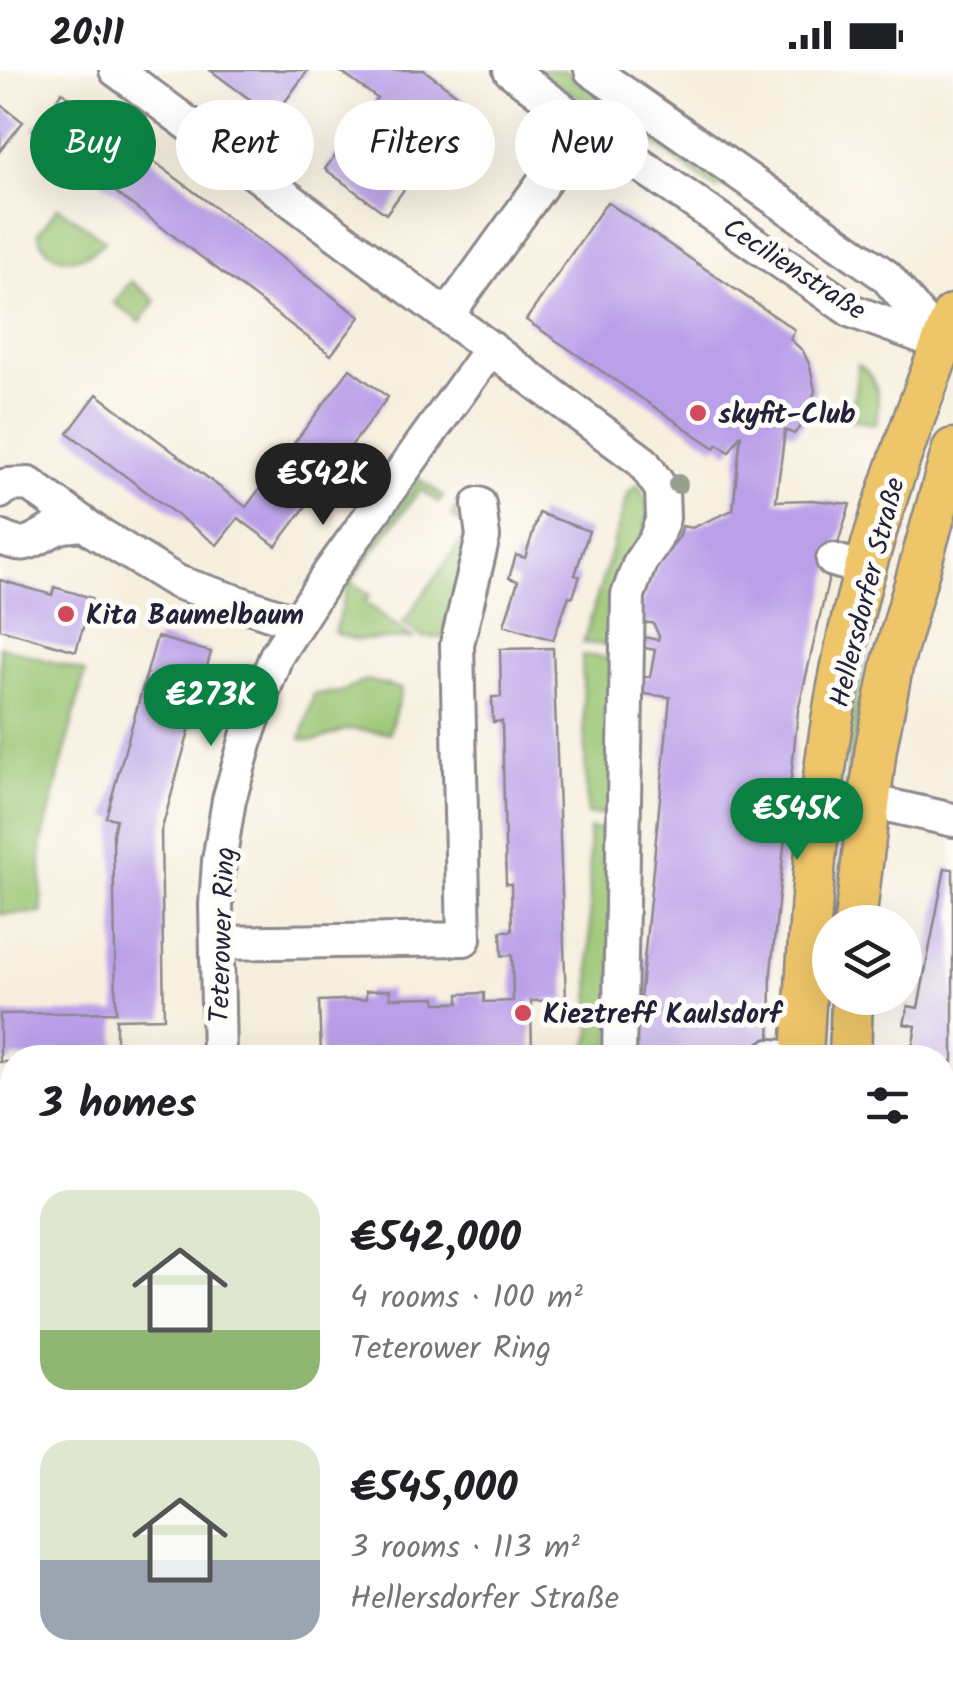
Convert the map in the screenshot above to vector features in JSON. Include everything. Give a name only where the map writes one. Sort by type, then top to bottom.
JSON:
[{"type":"main road","name":"Hellersdorfer Straße","points":[[788,1045],[814,882],[850,565],[949,337]]},
{"type":"main road","name":"Hellersdorfer Straße","points":[[857,905],[893,662],[953,449]]},
{"type":"main road","points":[[830,742],[840,797],[830,892],[836,905]]},
{"type":"main road","points":[[850,1045],[851,1015]]},
{"type":"street","points":[[116,70],[643,462],[662,490],[663,518],[628,595],[619,1045]]},
{"type":"street","name":"Cecilienstraße","points":[[510,70],[550,100]]},
{"type":"street","name":"Cecilienstraße","points":[[591,70],[886,276],[949,337]]},
{"type":"street","name":"Cecilienstraße","points":[[648,170],[860,315],[949,337]]},
{"type":"street","points":[[448,314],[538,190]]},
{"type":"street","name":"Teterower Ring","points":[[218,1045],[219,861],[229,800],[270,674],[296,622],[491,348]]},
{"type":"street","points":[[0,492],[7,485],[29,484],[177,582],[296,622]]},
{"type":"street","points":[[216,943],[464,939],[457,644],[483,537],[479,504]]},
{"type":"street","points":[[0,537],[12,544],[37,541],[59,527],[84,524]]},
{"type":"street","points":[[870,801],[953,820]]},
{"type":"green space","points":[[531,70],[564,70],[607,100],[585,100]]},
{"type":"green space","points":[[648,128],[722,180],[723,187],[716,189],[648,140]]},
{"type":"green space","points":[[58,207],[105,240],[98,248],[78,257],[49,252],[38,233]]},
{"type":"green space","points":[[131,281],[156,301],[140,322],[114,303]]},
{"type":"green space","points":[[858,365],[874,383],[878,399],[876,424],[851,420]]},
{"type":"green space","points":[[914,456],[923,459],[862,670],[857,720],[859,764],[840,886],[853,690]]},
{"type":"green space","points":[[419,479],[443,496],[438,502],[420,490],[351,581],[370,595],[365,602],[413,638],[356,640],[334,633],[351,575]]},
{"type":"green space","points":[[638,484],[650,509],[619,646],[583,643],[629,492]]},
{"type":"green space","points":[[459,503],[474,517],[450,638],[422,637],[403,623],[469,530],[451,516]]},
{"type":"green space","points":[[0,646],[85,672],[41,846],[42,913],[0,914]]},
{"type":"green space","points":[[582,655],[619,659],[615,815],[587,814]]},
{"type":"green space","points":[[366,680],[402,689],[389,733],[348,729],[315,741],[301,739],[314,694],[341,692]]},
{"type":"green space","points":[[589,829],[615,830],[611,1045],[588,1045],[591,1036]]},
{"type":"building","points":[[210,70],[308,70],[286,100],[251,100]]},
{"type":"building","points":[[338,70],[424,70],[464,100],[376,100]]},
{"type":"building","points":[[62,92],[73,100],[56,100]]},
{"type":"building","points":[[0,104],[23,122],[0,151]]},
{"type":"building","points":[[334,157],[334,176],[325,169]]},
{"type":"building","points":[[156,163],[176,178],[176,190],[192,190],[360,317],[331,355],[112,190],[156,190]]},
{"type":"building","points":[[353,190],[404,190],[386,214]]},
{"type":"building","points":[[607,202],[795,330],[790,339],[803,351],[810,366],[815,391],[807,418],[794,434],[785,430],[776,501],[850,504],[798,711],[771,972],[770,1045],[627,1045],[629,1010],[639,1011],[670,697],[642,694],[643,677],[650,677],[655,650],[641,647],[644,637],[658,640],[659,636],[653,623],[641,623],[642,603],[657,565],[680,536],[682,526],[692,528],[733,510],[741,434],[729,452],[718,444],[715,448],[526,320]]},
{"type":"building","points":[[350,369],[388,397],[276,546],[238,518],[217,545],[68,433],[97,394],[246,507]]},
{"type":"building","points":[[539,513],[589,531],[575,575],[580,576],[553,640],[504,625],[518,581],[509,578],[516,555],[525,558]]},
{"type":"building","points":[[0,580],[52,595],[54,587],[92,598],[76,651],[0,629]]},
{"type":"building","points":[[157,637],[211,652],[161,832],[164,1018],[116,1019],[116,1045],[0,1045],[0,1014],[116,1012],[116,819],[106,817]]},
{"type":"building","points":[[553,648],[566,1000],[531,1001],[532,1045],[321,1045],[319,1001],[366,999],[366,991],[390,990],[390,998],[436,997],[436,1003],[459,1003],[459,994],[484,993],[484,1002],[513,1001],[512,955],[502,956],[501,931],[512,931],[511,884],[506,884],[502,721],[493,722],[492,697],[501,697],[500,649]]},
{"type":"building","points":[[945,868],[953,869],[953,1045],[913,1045],[916,1026],[904,1024],[906,1015],[922,1015],[922,987]]},
{"type":"place","name":"skyfit-Club","points":[[698,413]]},
{"type":"place","name":"Kita Baumelbaum","points":[[66,614]]},
{"type":"place","name":"Kieztreff Kaulsdorf","points":[[523,1013]]}]
